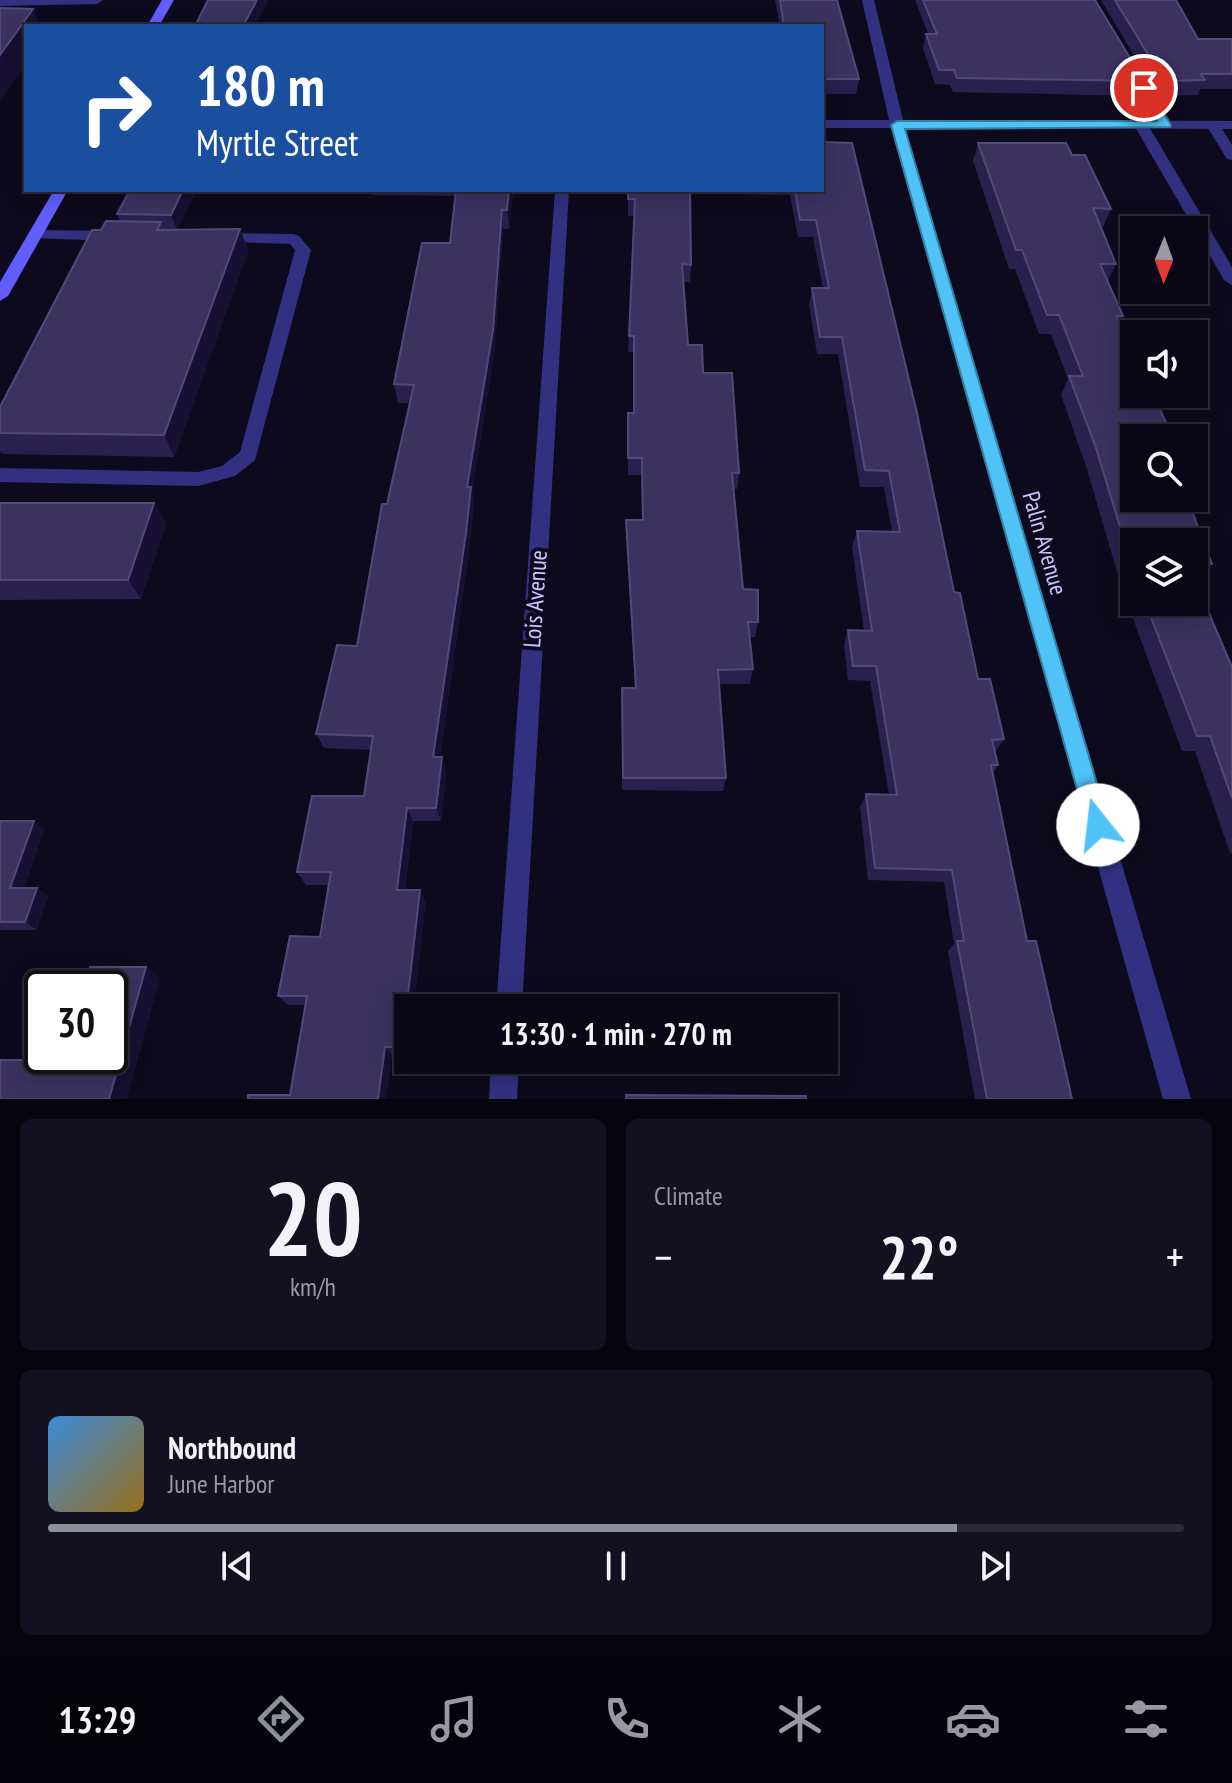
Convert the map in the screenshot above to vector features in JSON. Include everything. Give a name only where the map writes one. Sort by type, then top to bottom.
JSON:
[{"type":"main road","points":[[154,24],[168,0]]},
{"type":"main road","points":[[0,296],[60,192]]},
{"type":"street","points":[[0,2],[97,0]]},
{"type":"street","name":"Palin Avenue","points":[[868,0],[897,125],[1177,1099]]},
{"type":"street","points":[[1120,49],[1165,125]]},
{"type":"street","points":[[824,124],[1232,125]]},
{"type":"street","points":[[1141,125],[1232,280]]},
{"type":"street","points":[[1213,125],[1232,156]]},
{"type":"street","name":"Lois Avenue","points":[[510,994],[562,192]]},
{"type":"street","points":[[36,235],[127,236]]},
{"type":"street","points":[[0,475],[198,479],[228,471],[248,455],[303,250],[294,239],[203,237]]},
{"type":"street","points":[[503,1099],[504,1074]]},
{"type":"building","points":[[208,0],[257,0],[244,24],[196,24]]},
{"type":"building","points":[[780,0],[837,0],[859,79],[824,79],[824,24],[784,24]]},
{"type":"building","points":[[923,0],[1095,0],[1144,81],[957,78],[954,70],[939,70],[926,34],[937,34]]},
{"type":"building","points":[[1115,0],[1176,0],[1198,39],[1232,39],[1232,74],[1201,74],[1205,80],[1164,81]]},
{"type":"building","points":[[0,8],[33,9],[0,55]]},
{"type":"building","points":[[824,142],[852,143],[917,413],[954,592],[960,593],[978,679],[990,679],[1004,739],[992,740],[998,765],[991,765],[1027,941],[1036,941],[1072,1099],[987,1099],[957,941],[964,941],[952,870],[875,868],[866,794],[897,795],[876,666],[853,666],[848,630],[872,631],[857,531],[900,532],[889,471],[865,470],[842,337],[820,337],[812,288],[829,288],[816,220],[800,220],[795,192],[824,192]]},
{"type":"building","points":[[978,143],[1066,143],[1072,155],[1085,155],[1111,209],[1093,208],[1116,264],[1100,264],[1123,316],[1117,316],[1120,322],[1120,408],[1159,408],[1167,424],[1120,424],[1120,512],[1192,512],[1198,528],[1120,528],[1096,448],[1069,376],[1083,376],[1059,315],[1047,315],[1022,250],[1016,250]]},
{"type":"building","points":[[129,192],[182,192],[171,215],[117,214]]},
{"type":"building","points":[[456,192],[509,192],[507,210],[502,210],[493,330],[467,487],[471,487],[466,533],[433,757],[442,757],[436,808],[407,808],[397,890],[420,890],[408,994],[394,994],[394,1047],[385,1047],[378,1099],[248,1099],[248,1095],[290,1095],[307,996],[278,996],[290,936],[320,937],[331,872],[297,872],[312,796],[364,796],[373,736],[316,734],[337,645],[357,646],[382,504],[387,504],[414,385],[394,384],[422,243],[450,243]]},
{"type":"building","points":[[628,192],[690,192],[691,265],[682,264],[688,345],[702,345],[703,373],[732,373],[739,473],[732,473],[743,589],[758,590],[758,622],[748,622],[753,669],[718,670],[726,778],[623,778],[622,688],[636,688],[626,520],[643,520],[642,458],[628,458],[628,413],[634,413],[634,336],[629,336],[635,199],[628,199]]},
{"type":"building","points":[[106,221],[161,222],[157,230],[240,229],[164,435],[0,433],[0,407],[92,230],[101,230]]},
{"type":"building","points":[[0,503],[154,503],[128,580],[0,580]]},
{"type":"building","points":[[1208,611],[1232,667],[1232,798],[1210,736],[1197,736],[1150,616],[1208,616]]},
{"type":"building","points":[[0,821],[34,821],[10,888],[37,888],[25,922],[0,922]]},
{"type":"building","points":[[90,967],[146,967],[128,1031],[128,970],[89,970]]},
{"type":"building","points":[[0,1060],[24,1060],[24,1074],[116,1074],[109,1099],[0,1099]]},
{"type":"building","points":[[626,1095],[806,1096],[806,1099],[626,1099]]},
{"type":"route","points":[[1098,825],[897,125],[1165,125],[1144,88]]}]
